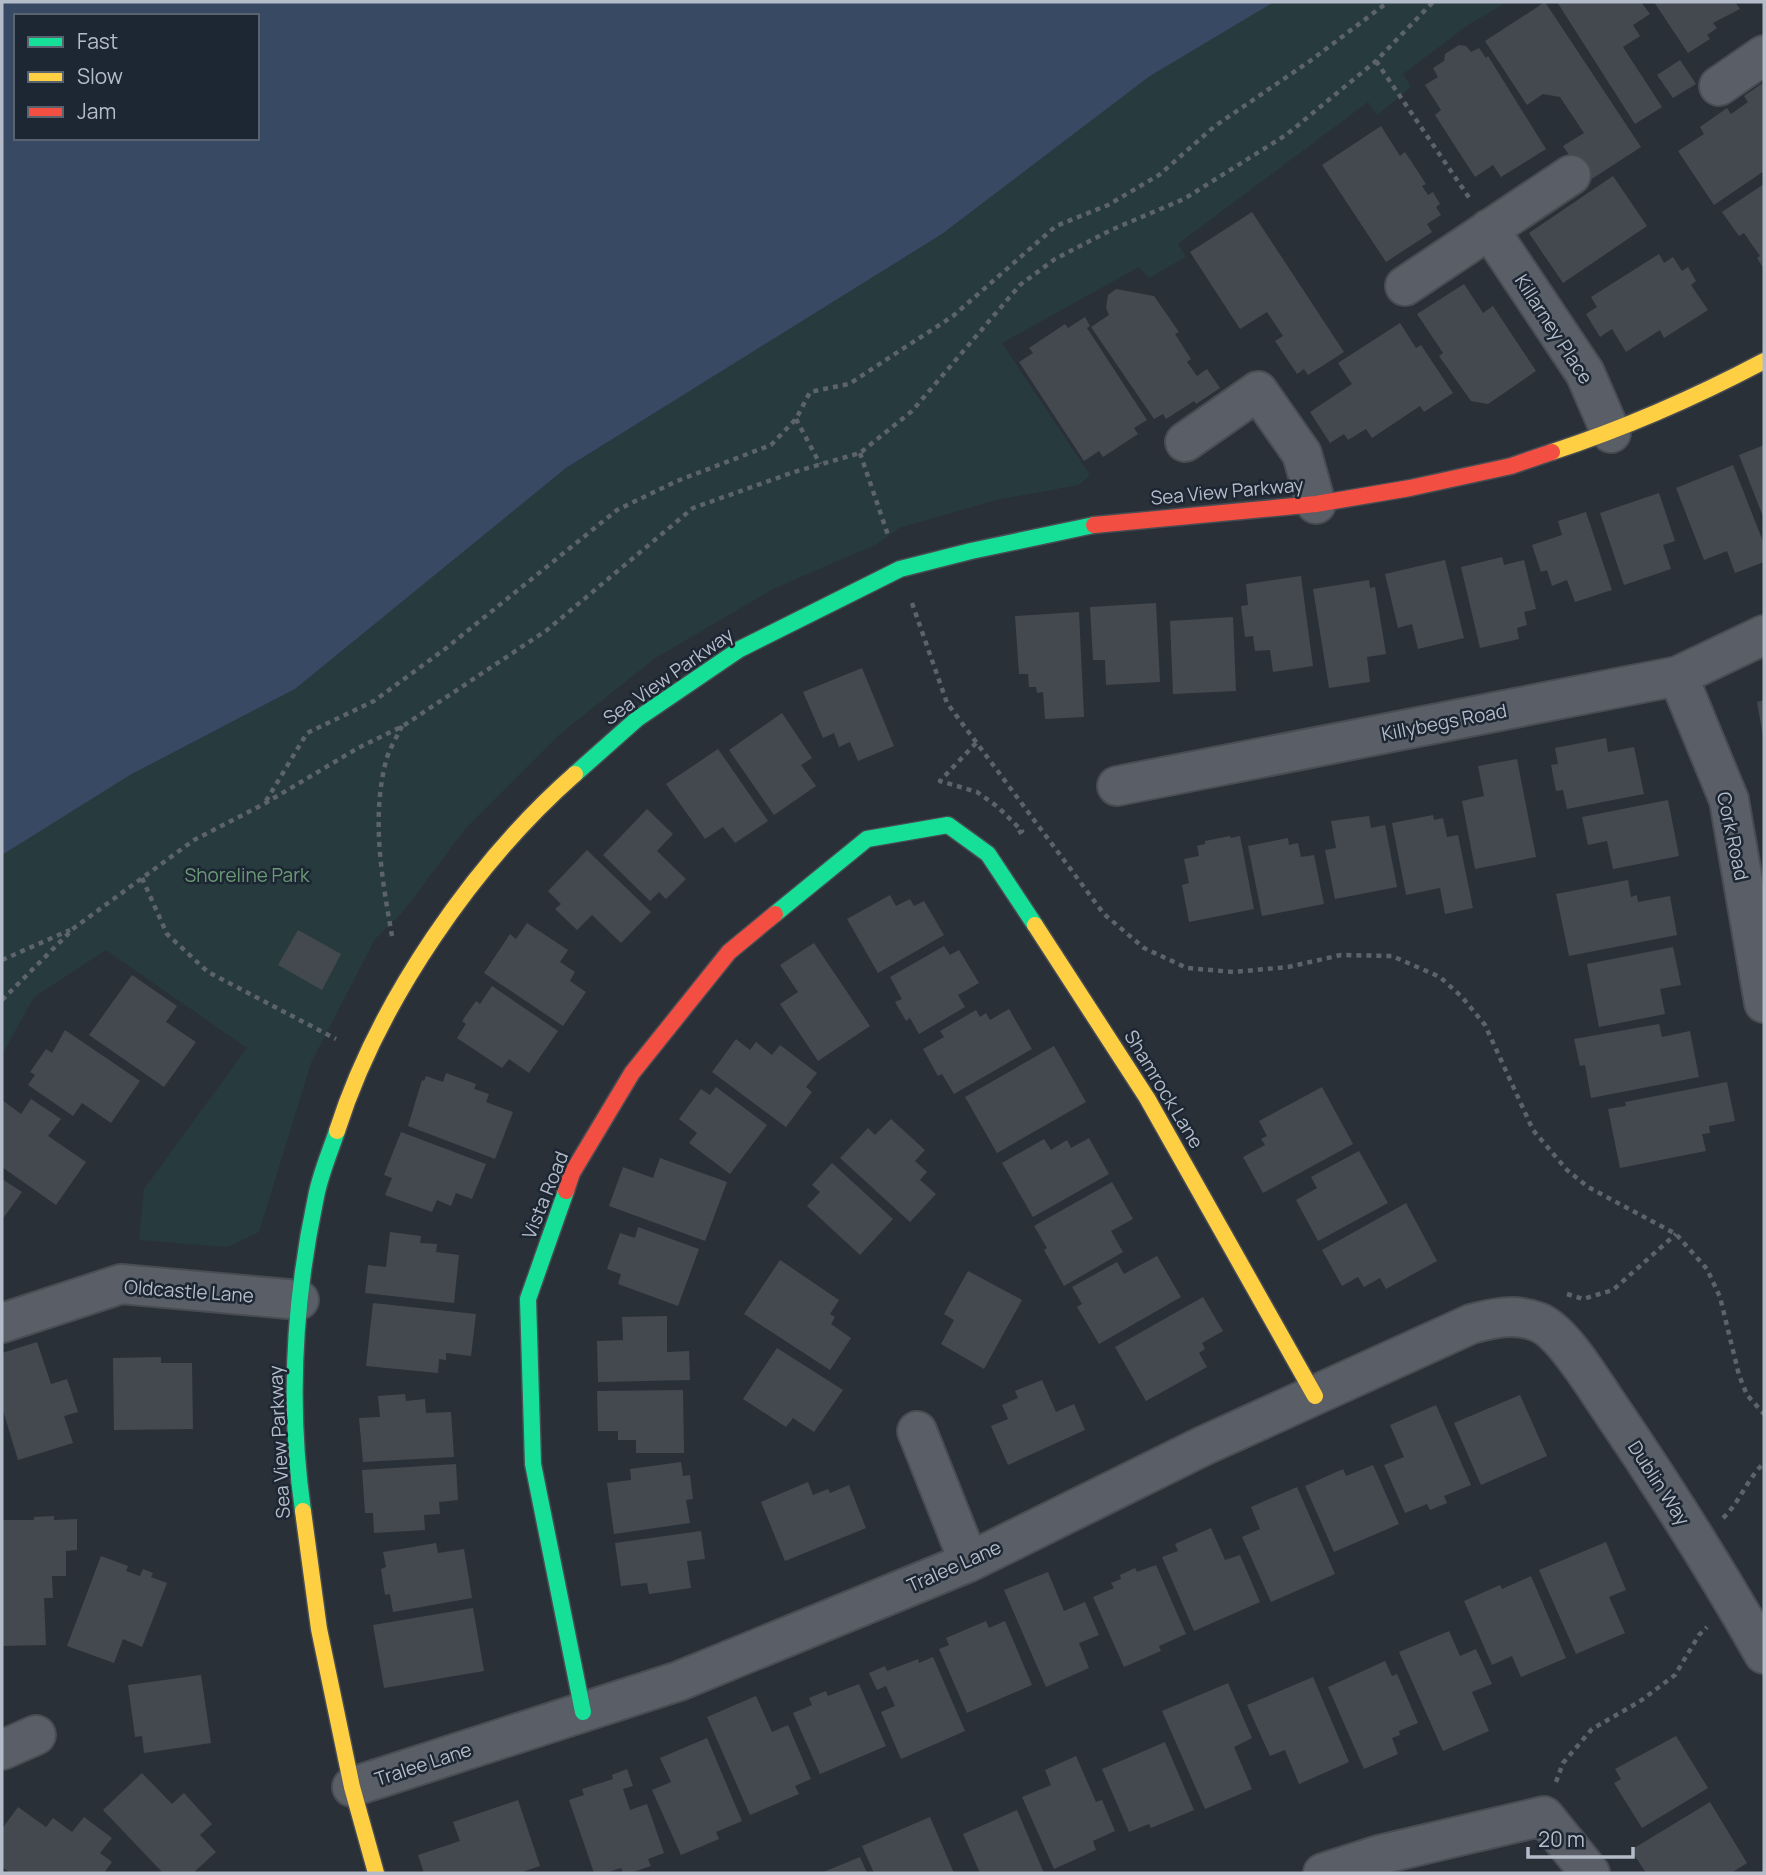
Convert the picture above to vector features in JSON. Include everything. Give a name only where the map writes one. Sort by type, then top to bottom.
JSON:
[{"type":"street","points":[[1719,86],[1764,55]]},
{"type":"street","points":[[1405,286],[1571,175]]},
{"type":"street","name":"Killarney Place","points":[[1489,229],[1585,373],[1611,433]]},
{"type":"street","name":"Sea View Parkway","points":[[376,1873],[352,1787],[318,1629],[300,1492],[294,1394],[299,1300],[316,1195],[347,1098],[402,988],[458,902],[537,807],[637,719],[740,649],[900,569],[1100,524],[1317,504],[1410,488],[1511,466],[1611,433],[1726,381],[1764,360]]},
{"type":"street","points":[[1185,442],[1258,391],[1302,454],[1317,504]]},
{"type":"street","name":"Killybegs Road","points":[[1117,786],[1678,676],[1764,635]]},
{"type":"street","name":"Cork Road","points":[[1678,676],[1729,800],[1764,1003]]},
{"type":"street","name":"Shamrock Lane","points":[[948,825],[988,854],[1147,1098],[1315,1396]]},
{"type":"street","name":"Vista Road","points":[[583,1712],[533,1464],[528,1298],[572,1172],[632,1073],[729,952],[867,839],[948,825]]},
{"type":"street","name":"Oldcastle Lane","points":[[2,1323],[121,1284],[299,1300]]},
{"type":"street","name":"Tralee Lane","points":[[352,1787],[678,1681],[969,1562],[1203,1446],[1471,1324],[1505,1315],[1539,1322]]},
{"type":"street","name":"Dublin Way","points":[[1539,1322],[1563,1341],[1582,1367],[1697,1542],[1764,1654]]},
{"type":"street","points":[[917,1431],[969,1562]]},
{"type":"street","points":[[2,1750],[36,1735]]},
{"type":"street","points":[[1323,1873],[1379,1854],[1544,1816],[1590,1873]]},
{"type":"path","points":[[264,804],[307,733],[374,701],[445,649],[617,510],[677,481],[771,445],[796,419],[810,393],[849,384],[953,316],[1056,226],[1108,205],[1159,175],[1215,126],[1310,61],[1388,2]]},
{"type":"path","points":[[2,1000],[74,928],[194,840],[264,804],[358,748],[403,726],[547,631],[693,508],[860,453],[912,411],[1020,285],[1055,259],[1111,230],[1184,199],[1275,142],[1376,61],[1433,2]]},
{"type":"path","points":[[1376,61],[1489,229]]},
{"type":"path","points":[[796,419],[820,464]]},
{"type":"path","points":[[860,453],[947,703],[1104,914],[1144,948],[1187,968],[1233,972],[1288,967],[1341,955],[1392,956],[1440,977],[1462,997],[1485,1026],[1533,1130],[1567,1170],[1600,1194],[1676,1234],[1707,1269],[1720,1297],[1747,1395],[1764,1414]]},
{"type":"path","points":[[402,988],[381,875],[377,811],[386,759],[403,726]]},
{"type":"path","points":[[976,743],[940,781],[977,792],[998,807],[1022,831],[988,854]]},
{"type":"path","points":[[142,878],[167,934],[208,972],[368,1055]]},
{"type":"path","points":[[2,960],[74,928]]},
{"type":"path","points":[[1539,1322],[1561,1292],[1583,1299],[1613,1290],[1676,1234]]},
{"type":"path","points":[[1697,1542],[1733,1508],[1753,1474],[1764,1463]]},
{"type":"path","points":[[1544,1816],[1563,1763],[1592,1728],[1639,1702],[1675,1675],[1699,1635],[1733,1600]]},
{"type":"green space","name":"Shoreline Park","points":[[1274,2],[1507,2],[1468,25],[1403,74],[1411,87],[1377,115],[1368,102],[1178,244],[1186,257],[1149,278],[1139,267],[1002,343],[1090,475],[1079,485],[996,500],[899,528],[877,544],[773,589],[654,659],[560,734],[465,829],[402,913],[375,939],[311,1063],[259,1232],[228,1247],[139,1240],[144,1189],[247,1048],[106,950],[34,997],[2,1055],[2,855],[130,775],[295,689],[566,468],[942,234],[1150,76]]},
{"type":"water","points":[[2,2],[1274,2],[1150,76],[942,234],[566,468],[295,689],[130,775],[2,855]]},
{"type":"building","points":[[1545,2],[1641,147],[1587,182],[1563,146],[1584,133],[1560,97],[1543,94],[1527,105],[1485,41]]},
{"type":"building","points":[[1557,2],[1641,2],[1650,14],[1633,25],[1640,36],[1623,47],[1662,107],[1635,124]]},
{"type":"building","points":[[1654,2],[1735,2],[1740,9],[1713,23],[1717,28],[1707,35],[1710,39],[1688,53]]},
{"type":"building","points":[[1459,45],[1466,46],[1471,52],[1479,48],[1486,58],[1488,56],[1546,149],[1501,177],[1493,165],[1475,177],[1435,115],[1441,110],[1425,85],[1438,77],[1433,68],[1444,61],[1445,54]]},
{"type":"building","points":[[1680,60],[1696,84],[1673,98],[1657,75]]},
{"type":"building","points":[[1764,82],[1764,171],[1714,205],[1678,151],[1704,134],[1700,127],[1727,108],[1731,114],[1748,102],[1744,96]]},
{"type":"building","points":[[1381,126],[1400,156],[1405,152],[1426,184],[1422,186],[1428,195],[1433,192],[1440,204],[1436,207],[1441,215],[1427,224],[1432,232],[1386,262],[1322,165]]},
{"type":"building","points":[[1613,176],[1647,226],[1563,283],[1529,233]]},
{"type":"building","points":[[1764,184],[1764,269],[1757,258],[1760,256],[1744,233],[1739,236],[1722,212]]},
{"type":"building","points":[[1252,212],[1344,352],[1308,375],[1304,369],[1297,374],[1275,341],[1283,336],[1267,312],[1240,329],[1190,252]]},
{"type":"building","points":[[1659,254],[1664,263],[1673,257],[1682,271],[1688,267],[1696,281],[1691,285],[1708,310],[1664,338],[1660,330],[1626,352],[1612,329],[1600,337],[1586,314],[1597,307],[1591,297]]},
{"type":"building","points":[[1464,284],[1483,313],[1493,306],[1536,371],[1488,404],[1471,401],[1439,356],[1443,353],[1417,314]]},
{"type":"building","points":[[1116,289],[1154,296],[1179,332],[1175,334],[1191,359],[1187,362],[1197,376],[1207,369],[1220,388],[1166,419],[1163,414],[1154,419],[1091,327],[1109,315],[1106,308],[1108,295]]},
{"type":"building","points":[[1085,317],[1090,326],[1087,328],[1147,420],[1134,428],[1138,434],[1103,457],[1099,451],[1084,461],[1019,362],[1033,353],[1029,348],[1065,324],[1068,328]]},
{"type":"building","points":[[1400,323],[1416,348],[1421,345],[1453,393],[1424,412],[1420,406],[1372,438],[1366,429],[1348,440],[1344,434],[1330,443],[1310,412],[1352,384],[1338,363]]},
{"type":"building","points":[[1764,445],[1764,519],[1739,455]]},
{"type":"building","points":[[1733,465],[1764,544],[1764,562],[1735,573],[1727,551],[1704,560],[1676,488]]},
{"type":"building","points":[[1659,493],[1675,541],[1663,545],[1671,569],[1624,585],[1600,513]]},
{"type":"building","points":[[1586,512],[1612,590],[1575,602],[1567,580],[1552,586],[1547,570],[1541,572],[1532,545],[1562,535],[1558,521]]},
{"type":"building","points":[[1502,557],[1504,565],[1524,560],[1536,609],[1524,612],[1527,625],[1517,628],[1519,639],[1480,648],[1461,567]]},
{"type":"building","points":[[1445,560],[1464,638],[1418,649],[1412,624],[1398,628],[1385,574]]},
{"type":"building","points":[[1301,576],[1313,666],[1273,672],[1270,650],[1255,651],[1253,636],[1245,637],[1241,606],[1248,605],[1246,584]]},
{"type":"building","points":[[1369,580],[1370,588],[1375,587],[1386,654],[1367,657],[1370,682],[1329,688],[1313,589]]},
{"type":"building","points":[[1156,603],[1160,682],[1106,685],[1105,660],[1093,660],[1090,607]]},
{"type":"building","points":[[1079,612],[1084,717],[1045,719],[1043,692],[1037,693],[1036,687],[1029,687],[1028,674],[1019,674],[1015,616]]},
{"type":"building","points":[[1233,617],[1236,691],[1173,694],[1170,621]]},
{"type":"building","points":[[862,668],[894,746],[858,761],[850,742],[839,747],[834,733],[823,738],[803,692]]},
{"type":"building","points":[[1764,700],[1764,736],[1763,736],[1757,702]]},
{"type":"building","points":[[782,713],[812,758],[801,765],[816,786],[774,815],[729,750]]},
{"type":"building","points":[[1606,738],[1608,752],[1634,747],[1644,794],[1567,809],[1563,790],[1556,791],[1551,765],[1558,764],[1555,748]]},
{"type":"building","points":[[718,749],[768,821],[735,843],[723,827],[705,839],[666,784]]},
{"type":"building","points":[[1517,759],[1536,857],[1475,869],[1462,801],[1484,796],[1478,766]]},
{"type":"building","points":[[1668,800],[1679,856],[1613,869],[1607,841],[1588,845],[1582,817]]},
{"type":"building","points":[[647,809],[673,834],[657,851],[686,879],[666,899],[659,892],[650,901],[603,855]]},
{"type":"building","points":[[1433,815],[1434,820],[1443,818],[1447,837],[1458,835],[1473,908],[1445,914],[1440,888],[1406,895],[1392,823]]},
{"type":"building","points":[[1369,816],[1371,828],[1385,825],[1397,887],[1335,899],[1325,850],[1336,848],[1331,821]]},
{"type":"building","points":[[1240,836],[1254,909],[1189,922],[1182,885],[1189,883],[1184,859],[1199,856],[1197,846],[1205,844],[1205,841]]},
{"type":"building","points":[[1288,838],[1289,845],[1298,843],[1301,857],[1314,855],[1324,904],[1262,916],[1248,846]]},
{"type":"building","points":[[587,850],[651,912],[621,943],[592,915],[577,930],[555,909],[561,904],[548,891]]},
{"type":"building","points":[[1628,880],[1631,897],[1637,895],[1638,902],[1670,896],[1677,935],[1569,956],[1556,894]]},
{"type":"building","points":[[890,895],[896,906],[910,899],[914,906],[924,901],[944,935],[878,973],[847,919]]},
{"type":"building","points":[[527,923],[568,950],[560,962],[575,972],[570,981],[586,992],[563,1026],[484,973],[510,934],[516,939]]},
{"type":"building","points":[[298,930],[341,954],[322,990],[278,965]]},
{"type":"building","points":[[814,943],[870,1026],[818,1061],[780,1004],[798,992],[780,965]]},
{"type":"building","points":[[944,946],[950,955],[959,950],[979,983],[958,995],[965,1007],[919,1034],[910,1018],[906,1021],[895,1002],[902,999],[890,977]]},
{"type":"building","points":[[1673,947],[1681,985],[1660,989],[1665,1014],[1599,1027],[1587,964]]},
{"type":"building","points":[[132,975],[177,1006],[166,1022],[196,1042],[164,1087],[89,1035]]},
{"type":"building","points":[[492,986],[558,1031],[529,1073],[509,1059],[502,1068],[457,1038],[466,1024],[462,1021],[476,1001],[480,1004]]},
{"type":"building","points":[[1009,1009],[1032,1049],[954,1094],[942,1074],[938,1076],[923,1049],[944,1037],[940,1031],[976,1010],[980,1017],[986,1013],[990,1020]]},
{"type":"building","points":[[1659,1024],[1662,1037],[1690,1031],[1699,1077],[1591,1098],[1585,1065],[1580,1066],[1574,1039]]},
{"type":"building","points":[[65,1030],[140,1081],[111,1123],[82,1103],[73,1116],[28,1085],[35,1075],[30,1072],[46,1049],[52,1053]]},
{"type":"building","points":[[736,1039],[750,1050],[756,1042],[772,1055],[780,1045],[817,1073],[806,1087],[812,1092],[786,1127],[712,1072]]},
{"type":"building","points":[[1054,1046],[1086,1102],[997,1153],[965,1097]]},
{"type":"building","points":[[446,1073],[476,1084],[474,1089],[489,1094],[486,1102],[513,1112],[495,1159],[408,1126],[422,1080],[424,1081],[426,1076],[443,1082]]},
{"type":"building","points":[[1727,1082],[1735,1121],[1709,1126],[1710,1133],[1702,1134],[1706,1151],[1620,1168],[1608,1109],[1626,1106],[1625,1102]]},
{"type":"building","points":[[716,1087],[767,1125],[730,1174],[689,1143],[697,1133],[679,1119],[701,1089],[710,1095]]},
{"type":"building","points":[[1322,1087],[1353,1144],[1263,1193],[1243,1157],[1265,1145],[1261,1139],[1267,1136],[1259,1121]]},
{"type":"building","points":[[31,1099],[61,1119],[48,1136],[86,1162],[56,1205],[2,1167],[2,1100],[21,1114]]},
{"type":"building","points":[[891,1119],[925,1150],[915,1161],[927,1172],[920,1180],[936,1194],[910,1222],[840,1158],[868,1128],[875,1135]]},
{"type":"building","points":[[401,1132],[486,1164],[472,1199],[456,1193],[451,1206],[437,1200],[432,1212],[385,1195],[392,1178],[384,1175]]},
{"type":"building","points":[[1089,1138],[1109,1174],[1033,1217],[1002,1163],[1044,1139],[1051,1150],[1067,1140],[1071,1148]]},
{"type":"building","points":[[1359,1151],[1388,1203],[1318,1241],[1296,1200],[1317,1188],[1311,1177]]},
{"type":"building","points":[[660,1158],[727,1182],[705,1241],[609,1206],[623,1167],[653,1178]]},
{"type":"building","points":[[832,1163],[893,1219],[860,1255],[807,1206],[820,1192],[812,1185]]},
{"type":"building","points":[[2,1179],[22,1192],[2,1220]]},
{"type":"building","points":[[1112,1182],[1133,1219],[1111,1231],[1123,1252],[1064,1286],[1034,1226]]},
{"type":"building","points":[[1406,1203],[1437,1261],[1386,1289],[1380,1278],[1364,1287],[1358,1277],[1342,1286],[1322,1250]]},
{"type":"building","points":[[638,1227],[699,1249],[678,1306],[618,1284],[621,1274],[607,1269],[620,1233],[635,1238]]},
{"type":"building","points":[[390,1232],[421,1236],[420,1243],[437,1244],[436,1252],[459,1255],[454,1303],[365,1293],[368,1265],[386,1267]]},
{"type":"building","points":[[1157,1256],[1181,1297],[1099,1344],[1077,1307],[1082,1304],[1072,1287],[1117,1262],[1124,1274]]},
{"type":"building","points":[[780,1260],[839,1300],[830,1314],[835,1317],[831,1324],[851,1338],[830,1370],[744,1314]]},
{"type":"building","points":[[968,1271],[1022,1300],[984,1369],[941,1344],[954,1320],[944,1314]]},
{"type":"building","points":[[1203,1297],[1223,1331],[1202,1343],[1205,1349],[1199,1353],[1207,1367],[1146,1401],[1115,1347]]},
{"type":"building","points":[[373,1303],[476,1314],[471,1356],[446,1353],[446,1360],[439,1359],[438,1373],[366,1366]]},
{"type":"building","points":[[667,1316],[667,1352],[689,1351],[690,1380],[598,1382],[597,1341],[623,1340],[622,1317]]},
{"type":"building","points":[[37,1342],[51,1384],[67,1379],[78,1412],[64,1416],[73,1443],[18,1460],[2,1407],[2,1353]]},
{"type":"building","points":[[777,1348],[843,1390],[814,1432],[793,1418],[786,1427],[743,1399]]},
{"type":"building","points":[[161,1357],[161,1363],[192,1363],[193,1429],[114,1430],[113,1358]]},
{"type":"building","points":[[1042,1380],[1056,1412],[1074,1404],[1085,1430],[1008,1465],[991,1426],[1008,1419],[1002,1405],[1018,1398],[1015,1391]]},
{"type":"building","points":[[683,1390],[684,1453],[636,1453],[636,1440],[618,1440],[618,1431],[598,1431],[597,1391]]},
{"type":"building","points":[[405,1394],[406,1401],[425,1399],[426,1413],[451,1412],[454,1457],[363,1462],[359,1418],[380,1417],[378,1396]]},
{"type":"building","points":[[1520,1395],[1547,1456],[1481,1485],[1454,1423]]},
{"type":"building","points":[[1436,1405],[1471,1485],[1444,1496],[1447,1503],[1430,1510],[1427,1504],[1405,1513],[1384,1465],[1404,1457],[1390,1425]]},
{"type":"building","points":[[681,1462],[683,1476],[690,1475],[693,1499],[686,1500],[690,1523],[614,1534],[607,1483],[631,1480],[630,1469]]},
{"type":"building","points":[[456,1464],[458,1500],[439,1502],[440,1514],[424,1515],[425,1530],[374,1533],[373,1513],[365,1513],[362,1470]]},
{"type":"building","points":[[1373,1465],[1399,1524],[1334,1552],[1305,1486],[1343,1469],[1346,1476]]},
{"type":"building","points":[[808,1482],[813,1495],[828,1489],[830,1493],[849,1485],[866,1528],[785,1561],[761,1502]]},
{"type":"building","points":[[1297,1487],[1335,1574],[1271,1602],[1242,1537],[1260,1529],[1251,1507]]},
{"type":"building","points":[[54,1516],[54,1520],[77,1519],[77,1550],[66,1551],[66,1576],[52,1576],[53,1598],[44,1598],[46,1645],[2,1646],[2,1520],[34,1520],[34,1517]]},
{"type":"building","points":[[1211,1528],[1225,1560],[1240,1555],[1260,1602],[1194,1631],[1162,1557],[1178,1551],[1175,1544]]},
{"type":"building","points":[[701,1531],[705,1559],[687,1561],[691,1588],[649,1594],[647,1583],[621,1586],[615,1543]]},
{"type":"building","points":[[1606,1542],[1626,1590],[1609,1597],[1625,1633],[1576,1654],[1539,1570]]},
{"type":"building","points":[[436,1543],[438,1553],[464,1549],[472,1598],[393,1612],[390,1594],[385,1595],[381,1569],[386,1567],[383,1552]]},
{"type":"building","points":[[101,1556],[128,1566],[126,1571],[140,1576],[143,1569],[153,1573],[151,1577],[167,1583],[142,1647],[123,1639],[114,1663],[67,1646]]},
{"type":"building","points":[[1156,1565],[1186,1634],[1159,1646],[1161,1651],[1124,1667],[1093,1597],[1114,1588],[1111,1583],[1121,1579],[1120,1575],[1135,1568],[1137,1572]]},
{"type":"building","points":[[1048,1572],[1064,1611],[1085,1602],[1099,1635],[1079,1643],[1089,1668],[1046,1687],[1004,1590]]},
{"type":"building","points":[[1531,1576],[1566,1658],[1521,1677],[1512,1656],[1492,1665],[1464,1601],[1500,1585],[1502,1589]]},
{"type":"building","points":[[473,1608],[484,1671],[384,1688],[373,1625]]},
{"type":"building","points":[[986,1621],[989,1628],[1005,1621],[1032,1685],[967,1713],[939,1649],[949,1645],[946,1638]]},
{"type":"building","points":[[1449,1631],[1460,1656],[1476,1649],[1492,1684],[1472,1692],[1489,1731],[1443,1751],[1399,1652]]},
{"type":"building","points":[[933,1657],[965,1731],[901,1759],[881,1712],[895,1706],[886,1686],[877,1690],[869,1673],[885,1666],[887,1671],[918,1659],[919,1663]]},
{"type":"building","points":[[1385,1661],[1392,1676],[1397,1674],[1418,1723],[1399,1731],[1400,1735],[1392,1738],[1398,1754],[1364,1769],[1328,1687]]},
{"type":"building","points":[[201,1675],[211,1743],[144,1753],[142,1736],[135,1737],[128,1685]]},
{"type":"building","points":[[1313,1677],[1349,1762],[1299,1784],[1285,1750],[1270,1756],[1247,1705]]},
{"type":"building","points":[[1228,1683],[1252,1738],[1234,1747],[1252,1789],[1205,1809],[1162,1711]]},
{"type":"building","points":[[859,1684],[886,1746],[820,1774],[793,1713],[812,1705],[809,1698],[826,1691],[828,1696]]},
{"type":"building","points":[[756,1696],[772,1732],[788,1725],[811,1779],[795,1786],[799,1794],[750,1815],[707,1717]]},
{"type":"building","points":[[1676,1736],[1708,1788],[1642,1828],[1614,1783],[1621,1779],[1615,1769]]},
{"type":"building","points":[[707,1738],[742,1821],[716,1832],[719,1839],[681,1855],[652,1790],[671,1782],[660,1758]]},
{"type":"building","points":[[1165,1742],[1194,1810],[1151,1828],[1149,1824],[1129,1832],[1102,1769]]},
{"type":"building","points":[[1076,1756],[1096,1802],[1102,1800],[1115,1831],[1093,1841],[1096,1850],[1054,1869],[1022,1797],[1051,1785],[1045,1770]]},
{"type":"building","points":[[627,1769],[633,1786],[623,1789],[630,1810],[647,1804],[664,1853],[648,1859],[651,1866],[630,1873],[623,1873],[621,1868],[594,1873],[569,1800],[584,1795],[582,1789],[613,1779],[612,1775]]},
{"type":"building","points":[[142,1773],[172,1804],[184,1793],[212,1824],[200,1835],[216,1852],[193,1873],[163,1873],[103,1810]]},
{"type":"building","points":[[518,1800],[540,1866],[519,1873],[424,1873],[418,1855],[460,1841],[453,1822]]},
{"type":"building","points":[[1710,1802],[1747,1863],[1731,1873],[1646,1873],[1631,1850]]},
{"type":"building","points":[[18,1807],[46,1827],[53,1818],[72,1832],[84,1817],[112,1838],[100,1853],[112,1862],[104,1873],[10,1873],[2,1867],[2,1829]]},
{"type":"building","points":[[1017,1810],[1044,1873],[980,1873],[963,1834]]},
{"type":"building","points":[[930,1817],[954,1873],[874,1873],[862,1846]]},
{"type":"building","points":[[860,1857],[867,1873],[821,1873]]},
{"type":"traffic: fast","points":[[575,774],[637,719],[740,649],[900,569],[1094,525]]},
{"type":"traffic: fast","points":[[775,914],[867,839],[948,825],[988,854],[1035,925]]},
{"type":"traffic: fast","points":[[303,1511],[296,1433],[298,1314],[316,1197],[337,1131]]},
{"type":"traffic: fast","points":[[566,1191],[528,1299],[533,1464],[583,1712]]},
{"type":"traffic: slow","points":[[1552,452],[1660,411],[1764,361]]},
{"type":"traffic: slow","points":[[337,1131],[377,1033],[433,938],[501,849],[575,774]]},
{"type":"traffic: slow","points":[[1035,925],[1147,1098],[1315,1396]]},
{"type":"traffic: slow","points":[[303,1511],[319,1629],[352,1787],[376,1873]]},
{"type":"traffic: jam","points":[[1094,525],[1316,504],[1410,488],[1511,466],[1552,452]]},
{"type":"traffic: jam","points":[[566,1191],[572,1173],[632,1073],[729,952],[775,914]]}]
